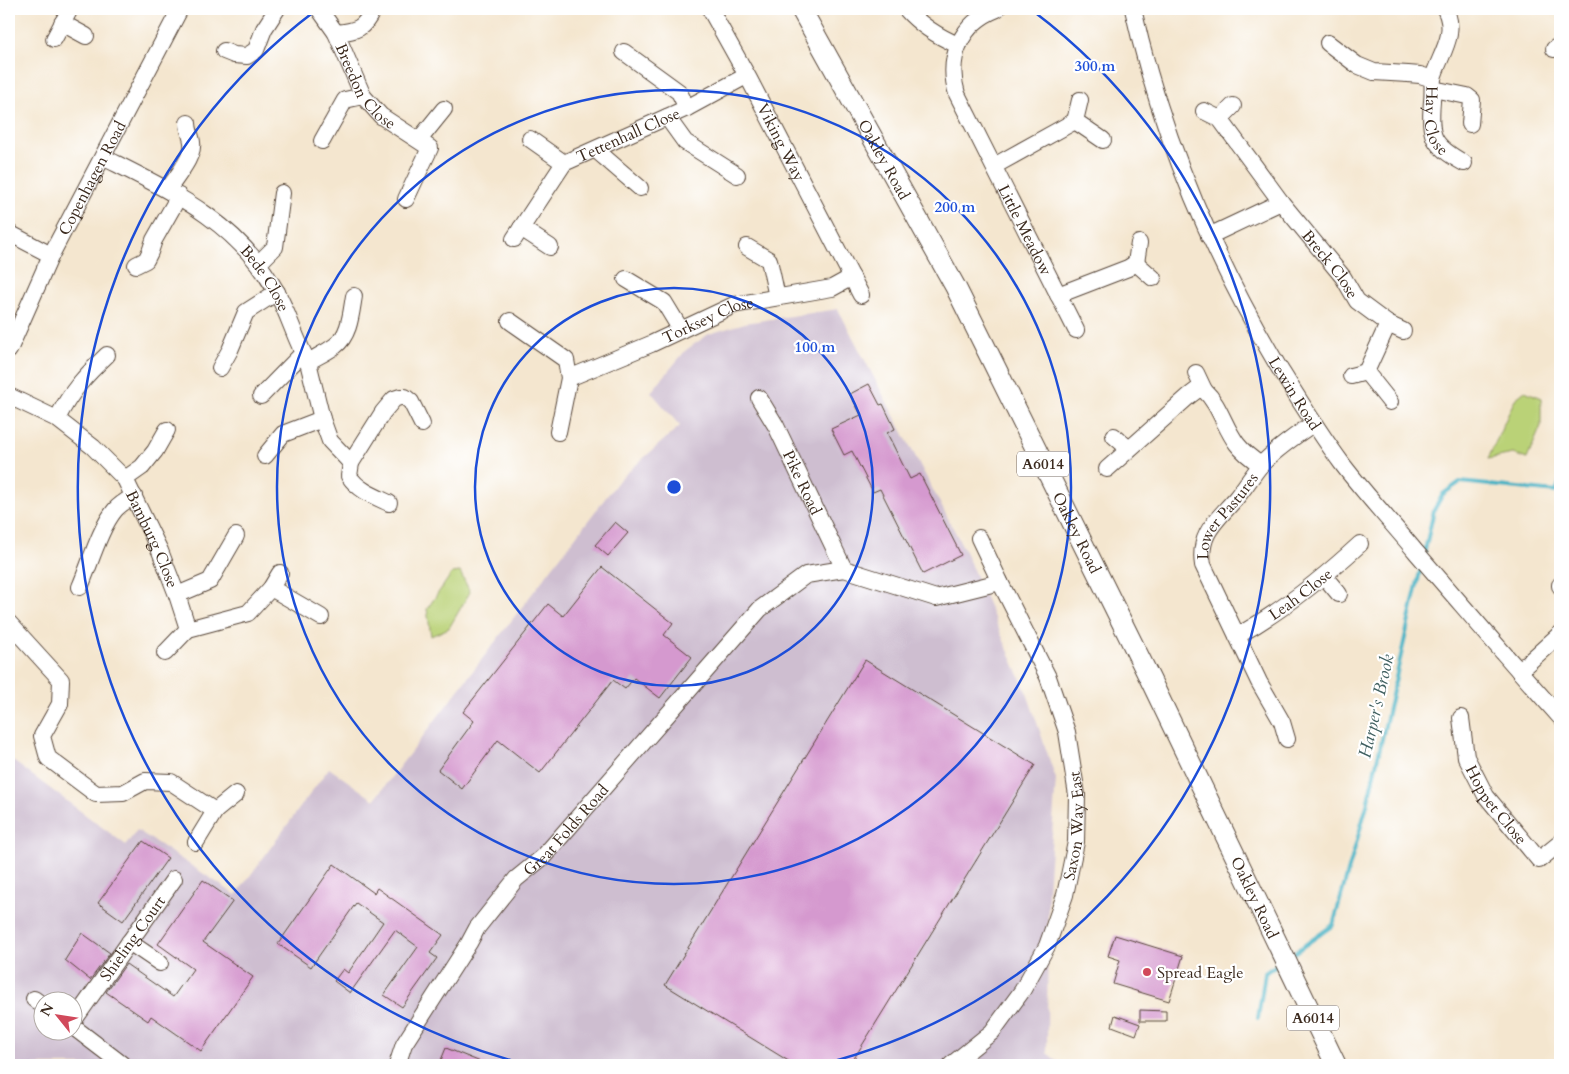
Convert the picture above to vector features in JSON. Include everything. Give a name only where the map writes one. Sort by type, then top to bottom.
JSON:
[{"type":"main road","name":"Oakley Road","points":[[801,9],[956,288],[1150,679],[1336,1065]]},
{"type":"street","points":[[224,51],[234,55],[247,56],[256,50],[264,29],[277,9]]},
{"type":"street","name":"Breedon Close","points":[[320,9],[336,33],[363,96],[381,116],[424,144]]},
{"type":"street","points":[[336,33],[355,31],[368,22],[373,9]]},
{"type":"street","name":"Viking Way","points":[[710,9],[860,295]]},
{"type":"street","points":[[906,9],[913,18],[929,31],[958,45]]},
{"type":"street","name":"Little Meadow","points":[[997,9],[982,17],[973,25],[958,45],[953,82],[957,94],[1076,330]]},
{"type":"street","name":"Lewin Road","points":[[1133,9],[1152,83],[1183,176],[1209,236],[1256,330],[1314,423],[1344,466],[1434,573],[1560,717]]},
{"type":"street","name":"Hay Close","points":[[1450,9],[1450,33],[1433,84],[1432,132],[1437,145],[1451,156],[1464,162]]},
{"type":"street","name":"Copenhagen Road","points":[[9,350],[52,255],[178,10]]},
{"type":"street","points":[[54,39],[66,16],[86,36]]},
{"type":"street","points":[[1328,44],[1357,64],[1374,72],[1408,74],[1467,96],[1472,100],[1470,124]]},
{"type":"street","points":[[624,52],[679,92],[687,108]]},
{"type":"street","name":"Tettenhall Close","points":[[550,247],[518,234],[564,163],[687,108],[746,76]]},
{"type":"street","points":[[322,141],[345,100],[363,96]]},
{"type":"street","points":[[1080,100],[1075,121],[1103,140]]},
{"type":"street","points":[[1220,120],[1232,106]]},
{"type":"street","points":[[406,199],[424,144],[444,109]]},
{"type":"street","name":"Breck Close","points":[[1204,111],[1220,120],[1281,202],[1343,277],[1357,301],[1395,327],[1359,374],[1390,402]]},
{"type":"street","points":[[667,117],[685,142],[737,175]]},
{"type":"street","name":"Little Meadow","points":[[994,166],[1075,121]]},
{"type":"street","points":[[136,265],[146,260],[150,252],[190,156],[193,143],[188,132],[188,123]]},
{"type":"street","points":[[530,139],[564,163]]},
{"type":"street","points":[[596,150],[640,188]]},
{"type":"street","name":"Bede Close","points":[[103,157],[174,193],[215,220],[259,263],[289,317],[305,357],[330,441],[351,462]]},
{"type":"street","points":[[259,263],[275,247],[282,193]]},
{"type":"street","points":[[1209,236],[1281,202]]},
{"type":"street","points":[[9,233],[52,255]]},
{"type":"street","points":[[1139,243],[1136,263],[1153,278]]},
{"type":"street","points":[[747,247],[768,260],[777,297]]},
{"type":"street","name":"Little Meadow","points":[[1058,295],[1128,268],[1136,263]]},
{"type":"street","name":"Torksey Close","points":[[569,378],[651,344],[734,304],[832,288],[852,277]]},
{"type":"street","points":[[626,279],[664,302],[681,330]]},
{"type":"street","points":[[220,368],[246,312],[276,292]]},
{"type":"street","points":[[261,396],[305,357],[336,346],[350,324],[354,296]]},
{"type":"street","points":[[510,321],[566,360],[569,378],[558,432]]},
{"type":"street","points":[[57,419],[66,400],[77,386],[108,355]]},
{"type":"street","points":[[1196,372],[1204,390],[1214,401],[1236,444],[1261,465]]},
{"type":"street","points":[[1106,469],[1197,390],[1204,390]]},
{"type":"street","name":"Bamburg Close","points":[[9,396],[57,419],[93,447],[125,479],[160,551],[188,629]]},
{"type":"street","points":[[389,503],[364,491],[352,481],[349,476],[351,462],[383,412],[394,399],[400,397],[411,402],[422,424]]},
{"type":"street","name":"Pike Road","points":[[759,398],[776,426],[844,569]]},
{"type":"street","points":[[265,456],[283,434],[322,419]]},
{"type":"street","name":"Lower Pastures","points":[[1287,739],[1282,722],[1259,682],[1203,565],[1202,550],[1204,540],[1215,520],[1236,498],[1261,465],[1314,423]]},
{"type":"street","points":[[125,479],[142,467],[155,451],[167,430]]},
{"type":"street","points":[[1114,436],[1129,448]]},
{"type":"street","points":[[80,587],[98,541],[115,510],[134,496]]},
{"type":"street","points":[[177,595],[210,581],[236,536]]},
{"type":"street","name":"Saxon Way East","points":[[952,1065],[992,1032],[1022,992],[1046,946],[1066,895],[1076,842],[1076,795],[1067,732],[1048,677],[979,538]]},
{"type":"street","name":"Leah Close","points":[[1237,636],[1262,622],[1324,576],[1360,544]]},
{"type":"street","points":[[844,569],[936,598],[1000,582]]},
{"type":"street","name":"Great Folds Road","points":[[397,1065],[404,1044],[477,928],[516,879],[543,857],[760,609],[806,575],[844,569]]},
{"type":"street","points":[[165,653],[188,629],[248,613],[271,588],[280,572]]},
{"type":"street","points":[[1324,576],[1339,594]]},
{"type":"street","points":[[271,588],[321,616]]},
{"type":"street","points":[[9,623],[61,680],[60,704],[42,736],[48,758],[96,794],[123,793],[145,781],[171,782],[215,811]]},
{"type":"street","points":[[1519,671],[1560,634]]},
{"type":"street","name":"Hoppet Close","points":[[1461,718],[1466,757],[1486,796],[1539,860],[1560,843]]},
{"type":"street","points":[[196,842],[215,811],[236,794]]},
{"type":"street","name":"Shieling Court","points":[[82,1010],[174,879]]},
{"type":"street","points":[[129,942],[160,963]]},
{"type":"street","points":[[82,1033],[123,1065]]},
{"type":"shaded area","points":[[838,309],[964,549],[1028,696],[1056,779],[1048,890],[1047,1053],[1062,1065],[9,1065],[9,758],[126,845],[137,830],[236,895],[329,768],[374,800],[620,479],[680,426],[651,392],[686,350],[709,334],[745,323]]},
{"type":"green space","points":[[1525,391],[1541,398],[1541,426],[1527,459],[1513,454],[1488,459],[1515,399]]},
{"type":"green space","points":[[460,572],[470,592],[449,628],[431,636],[427,609],[452,573]]},
{"type":"building","points":[[869,384],[880,405],[883,404],[895,429],[887,433],[910,479],[920,474],[961,555],[923,574],[880,489],[873,492],[852,451],[844,455],[831,429],[861,415],[850,394]]},
{"type":"building","points":[[615,522],[628,533],[608,556],[595,545]]},
{"type":"building","points":[[602,567],[673,623],[664,635],[692,657],[660,698],[634,678],[625,689],[613,680],[540,773],[498,740],[462,789],[438,770],[474,721],[463,712],[548,604],[563,616]]},
{"type":"building","points":[[865,660],[1035,765],[850,1065],[795,1065],[665,985]]},
{"type":"building","points":[[143,841],[168,858],[123,921],[98,903]]},
{"type":"building","points":[[334,864],[374,893],[377,888],[443,935],[430,953],[437,958],[402,1007],[384,995],[418,947],[395,930],[350,993],[334,981],[343,969],[348,973],[383,922],[356,903],[311,967],[278,944]]},
{"type":"building","points":[[203,880],[233,901],[203,942],[253,977],[201,1051],[151,1016],[148,1021],[106,992],[126,964],[173,997],[193,969],[158,944]]},
{"type":"building","points":[[82,933],[110,953],[90,980],[65,960]]},
{"type":"building","name":"Spread Eagle","points":[[1115,935],[1183,956],[1169,1001],[1113,984],[1120,960],[1108,956]]},
{"type":"building","points":[[1140,1010],[1166,1011],[1166,1021],[1140,1021]]},
{"type":"building","points":[[1115,1015],[1140,1024],[1136,1035],[1112,1026]]},
{"type":"building","points":[[446,1048],[488,1065],[439,1065]]},
{"type":"waterway","name":"Harper's Brook","points":[[1424,555],[1434,510],[1443,494],[1460,482],[1556,492],[1560,481]]},
{"type":"waterway","name":"Harper's Brook","points":[[1291,955],[1333,925],[1367,805],[1421,567]]},
{"type":"waterway","name":"Harper's Brook","points":[[1258,1018],[1265,973],[1279,963]]},
{"type":"place","name":"Spread Eagle","points":[[1147,972]]}]
